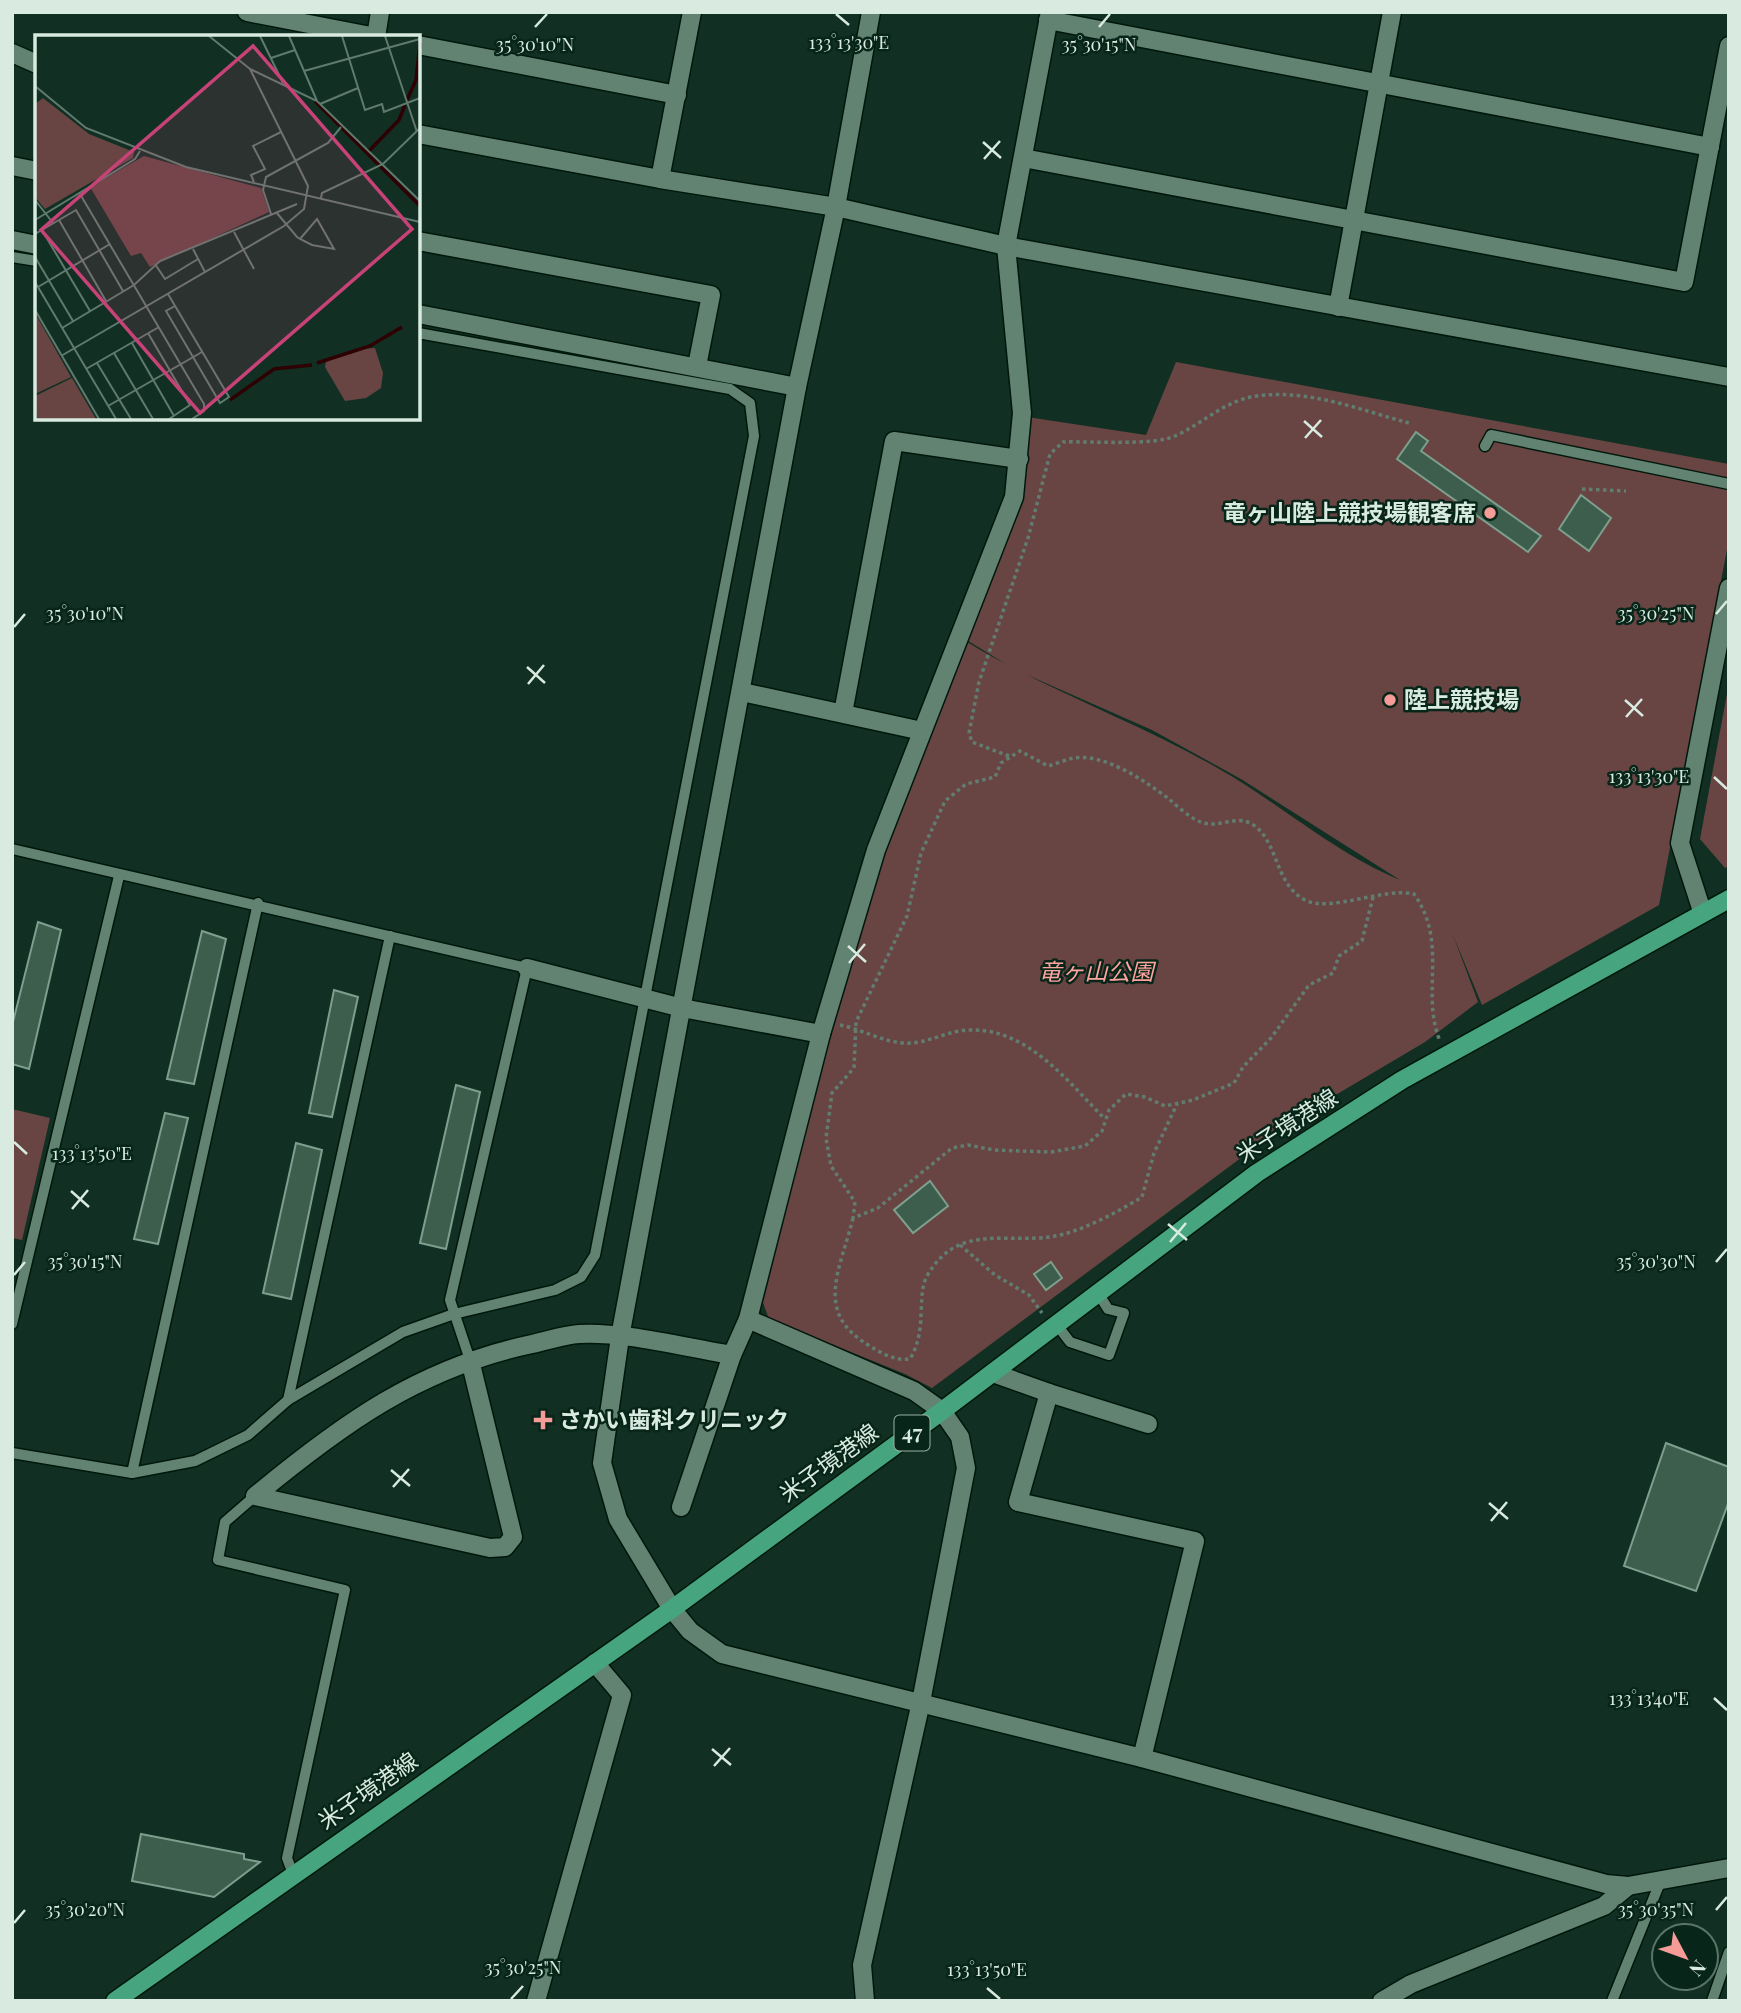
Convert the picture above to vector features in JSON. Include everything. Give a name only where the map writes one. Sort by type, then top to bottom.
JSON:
[{"type":"main road","name":"米子境港線","points":[[115,2001],[672,1609],[993,1373],[1257,1173],[1446,1055],[1702,911],[1729,899]]},
{"type":"street","points":[[247,12],[366,35]]},
{"type":"street","points":[[376,35],[380,12]]},
{"type":"street","points":[[660,179],[692,12]]},
{"type":"street","points":[[872,12],[836,207],[797,387],[620,1337],[602,1463],[618,1520],[672,1609],[690,1631],[722,1654],[1142,1758],[1606,1884],[1628,1886],[1729,1868]]},
{"type":"street","points":[[1338,307],[1392,12]]},
{"type":"street","points":[[681,1507],[732,1355],[748,1319],[823,1027],[876,850],[1014,497],[1022,413],[1006,246],[1049,16],[1710,147]]},
{"type":"street","points":[[420,45],[677,95]]},
{"type":"street","points":[[1023,158],[1684,282],[1710,147],[1724,97],[1729,46]]},
{"type":"street","points":[[12,53],[35,63]]},
{"type":"street","points":[[420,134],[660,179],[836,207],[1006,246],[1729,377]]},
{"type":"street","points":[[12,166],[35,171]]},
{"type":"street","points":[[12,240],[35,245]]},
{"type":"street","points":[[420,240],[711,295],[697,366]]},
{"type":"street","points":[[420,314],[797,387]]},
{"type":"street","points":[[843,713],[894,441],[1019,459]]},
{"type":"street","points":[[1702,911],[1680,843],[1729,588]]},
{"type":"street","points":[[742,692],[922,731]]},
{"type":"street","points":[[527,968],[682,1008],[823,1027]]},
{"type":"street","points":[[748,1319],[914,1391],[942,1411],[960,1437],[966,1468],[921,1702],[862,1965],[865,2001]]},
{"type":"street","points":[[255,1496],[325,1438],[386,1398],[470,1360],[579,1334],[620,1337],[732,1355]]},
{"type":"street","points":[[255,1496],[490,1548],[505,1547],[513,1537],[470,1360]]},
{"type":"street","points":[[993,1373],[1148,1424]]},
{"type":"street","points":[[1048,1392],[1018,1502],[1195,1541],[1142,1758]]},
{"type":"street","points":[[536,2001],[622,1695],[594,1663]]},
{"type":"street","points":[[1395,1999],[1411,1984],[1604,1906],[1628,1886]]},
{"type":"lane","points":[[12,257],[35,261]]},
{"type":"lane","points":[[12,1454],[132,1473],[195,1461],[248,1435],[288,1400],[403,1332],[454,1314],[555,1290],[581,1277],[595,1255],[754,436],[750,403],[730,389],[420,333]]},
{"type":"lane","points":[[1485,446],[1491,435],[1729,484]]},
{"type":"lane","points":[[12,849],[119,876],[258,904],[527,968],[450,1300],[470,1360]]},
{"type":"lane","points":[[12,1324],[119,876]]},
{"type":"lane","points":[[132,1473],[258,904]]},
{"type":"lane","points":[[288,1400],[390,936]]},
{"type":"lane","points":[[1057,1325],[1070,1342],[1110,1355],[1124,1313],[1108,1309],[1098,1293]]},
{"type":"lane","points":[[255,1496],[225,1522],[218,1560],[345,1590],[287,1858],[293,1874]]},
{"type":"lane","points":[[1612,2001],[1661,1880]]},
{"type":"lane","points":[[1712,2001],[1729,1952]]},
{"type":"path","points":[[1009,756],[972,742],[969,733],[979,682],[1028,538],[1050,454],[1063,442],[1153,443],[1175,437],[1222,407],[1265,396],[1306,396],[1409,423]]},
{"type":"path","points":[[1582,489],[1626,491]]},
{"type":"path","points":[[1178,1104],[1154,1153],[1142,1197],[1065,1234],[974,1238],[960,1245],[935,1265],[926,1278],[922,1333],[910,1359],[902,1360],[851,1335],[834,1309],[835,1292],[855,1202],[831,1166],[826,1138],[832,1093],[854,1068],[856,1028],[907,916],[921,853],[945,802],[966,784],[995,777],[1000,763],[1020,751],[1048,766],[1074,758],[1091,758],[1146,782],[1202,822],[1214,824],[1239,819],[1255,826],[1266,840],[1284,880],[1305,900],[1318,903],[1373,897],[1392,891],[1414,894],[1424,911],[1433,946],[1432,1020],[1446,1055]]},
{"type":"path","points":[[853,1218],[878,1208],[951,1148],[968,1145],[994,1150],[1051,1152],[1085,1146],[1102,1131],[1109,1110],[1126,1094],[1144,1097],[1165,1106],[1178,1104],[1234,1083],[1309,985],[1333,973],[1339,956],[1362,941],[1373,897]]},
{"type":"path","points":[[823,1027],[856,1028],[888,1041],[904,1043],[929,1041],[969,1030],[1002,1036],[1037,1053],[1105,1119]]},
{"type":"path","points":[[960,1245],[995,1275],[1029,1295],[1042,1313]]},
{"type":"green space","name":"竜ヶ山公園","points":[[1176,362],[1729,464],[1729,539],[1659,905],[1482,1005],[1453,935],[1478,1002],[1425,1042],[1285,1125],[932,1388],[905,1374],[769,1319],[762,1300],[829,1039],[889,836],[967,642],[1004,663],[965,639],[1018,500],[1027,417],[1146,435]],"holes":[[[1025,674],[1152,730],[1241,779],[1400,880],[1352,856],[1214,766]]]},
{"type":"green space","points":[[1729,683],[1729,866],[1725,868],[1700,839]]},
{"type":"green space","points":[[12,1109],[50,1118],[22,1240],[12,1238]]},
{"type":"building","name":"竜ヶ山陸上競技場観客席","points":[[1416,432],[1428,441],[1421,451],[1541,536],[1528,552],[1397,459]]},
{"type":"building","points":[[1581,495],[1611,518],[1589,551],[1559,529]]},
{"type":"building","points":[[38,922],[61,930],[29,1069],[12,1064],[12,1026]]},
{"type":"building","points":[[202,931],[226,939],[194,1084],[167,1079]]},
{"type":"building","points":[[334,990],[358,997],[332,1117],[309,1113]]},
{"type":"building","points":[[456,1085],[480,1092],[446,1249],[420,1243]]},
{"type":"building","points":[[165,1113],[188,1118],[158,1244],[134,1239]]},
{"type":"building","points":[[296,1143],[322,1150],[291,1299],[263,1293]]},
{"type":"building","points":[[930,1181],[948,1206],[913,1233],[894,1210]]},
{"type":"building","points":[[1051,1262],[1062,1278],[1046,1290],[1034,1274]]},
{"type":"building","points":[[1666,1443],[1729,1467],[1729,1501],[1696,1591],[1624,1566]]},
{"type":"building","points":[[141,1834],[244,1854],[244,1859],[260,1862],[214,1897],[132,1881]]},
{"type":"place","name":"竜ヶ山陸上競技場観客席","points":[[1490,513]]},
{"type":"place","name":"陸上競技場","points":[[1390,700]]},
{"type":"place","name":"さかい歯科クリニック","points":[[543,1420]]}]
